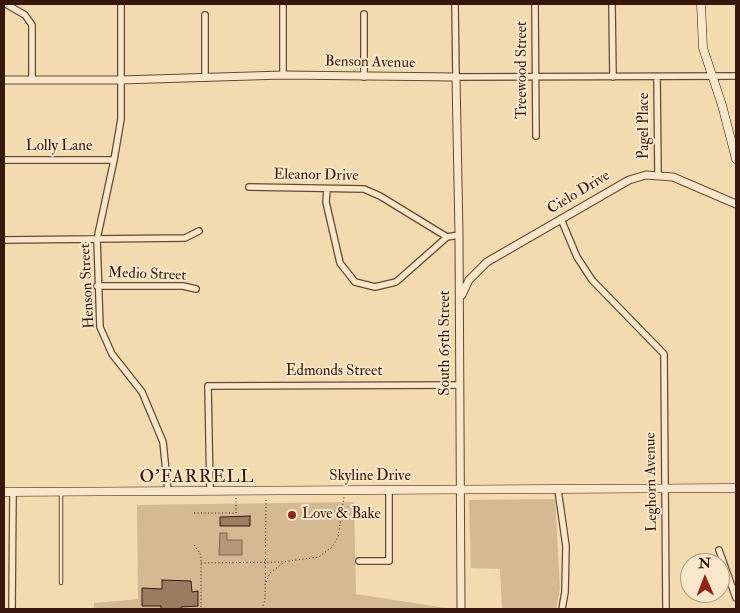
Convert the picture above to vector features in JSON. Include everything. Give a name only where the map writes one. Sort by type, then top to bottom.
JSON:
[{"type":"main road","points":[[701,4],[703,48],[722,104],[736,159]]},
{"type":"main road","name":"Skyline Drive","points":[[4,492],[736,488]]},
{"type":"street","points":[[6,4],[25,15],[32,25],[32,80]]},
{"type":"street","name":"Henson Street","points":[[121,4],[121,119],[97,239],[97,286],[100,328],[105,341],[142,392],[163,442],[168,491]]},
{"type":"street","points":[[283,4],[283,75]]},
{"type":"street","points":[[455,4],[456,77]]},
{"type":"street","name":"Treewood Street","points":[[535,4],[536,136]]},
{"type":"street","points":[[612,4],[612,77]]},
{"type":"street","points":[[364,14],[364,77]]},
{"type":"street","points":[[205,15],[205,78]]},
{"type":"street","name":"Benson Avenue","points":[[4,80],[121,80],[283,75],[658,78],[736,76]]},
{"type":"street","name":"South 65th Street","points":[[456,77],[460,235],[461,609]]},
{"type":"street","name":"Pagel Place","points":[[658,78],[658,175]]},
{"type":"street","name":"Lolly Lane","points":[[4,160],[114,160]]},
{"type":"street","name":"Cielo Drive","points":[[460,303],[466,285],[482,267],[629,180],[658,175],[673,177],[736,204]]},
{"type":"street","name":"Eleanor Drive","points":[[249,187],[364,189],[380,196],[447,237]]},
{"type":"street","points":[[328,189],[326,202],[340,263],[355,282],[375,287],[396,282],[447,237],[460,235]]},
{"type":"street","name":"Leghorn Avenue","points":[[561,219],[577,257],[592,280],[664,354],[666,609]]},
{"type":"street","points":[[4,240],[185,238],[199,231]]},
{"type":"street","name":"Medio Street","points":[[97,286],[183,286],[196,290]]},
{"type":"street","name":"Edmonds Street","points":[[210,491],[208,386],[460,385]]},
{"type":"street","points":[[359,561],[389,561],[389,490]]},
{"type":"street","points":[[558,490],[566,546],[565,592],[562,609]]},
{"type":"street","points":[[12,609],[13,492]]},
{"type":"street","points":[[719,550],[736,598]]},
{"type":"street","points":[[4,584],[12,584]]},
{"type":"lane","points":[[61,492],[61,583]]},
{"type":"path","points":[[202,563],[284,562],[318,558],[332,547],[338,537],[344,506],[344,490]]},
{"type":"path","points":[[236,491],[236,516]]},
{"type":"path","points":[[262,609],[264,604],[266,562],[265,491]]},
{"type":"path","points":[[194,513],[236,513]]},
{"type":"path","points":[[194,545],[201,555],[202,609]]},
{"type":"path","points":[[265,582],[270,573],[284,562]]},
{"type":"shaded area","points":[[555,499],[560,589],[556,609],[502,609],[500,569],[471,568],[469,500]]},
{"type":"shaded area","points":[[354,502],[356,594],[452,609],[94,609],[94,603],[138,599],[137,505]]},
{"type":"shaded area","points":[[220,533],[227,533],[227,540],[242,540],[242,555],[219,555]]},
{"type":"building","points":[[250,516],[250,526],[220,526],[220,517]]},
{"type":"building","points":[[162,580],[191,581],[192,592],[198,591],[198,606],[181,607],[181,609],[161,609],[161,606],[142,606],[142,588],[162,589]]},
{"type":"place","name":"Love & Bake","points":[[292,515]]},
{"type":"district","name":"O'FARRELL","points":[[197,478]]}]
